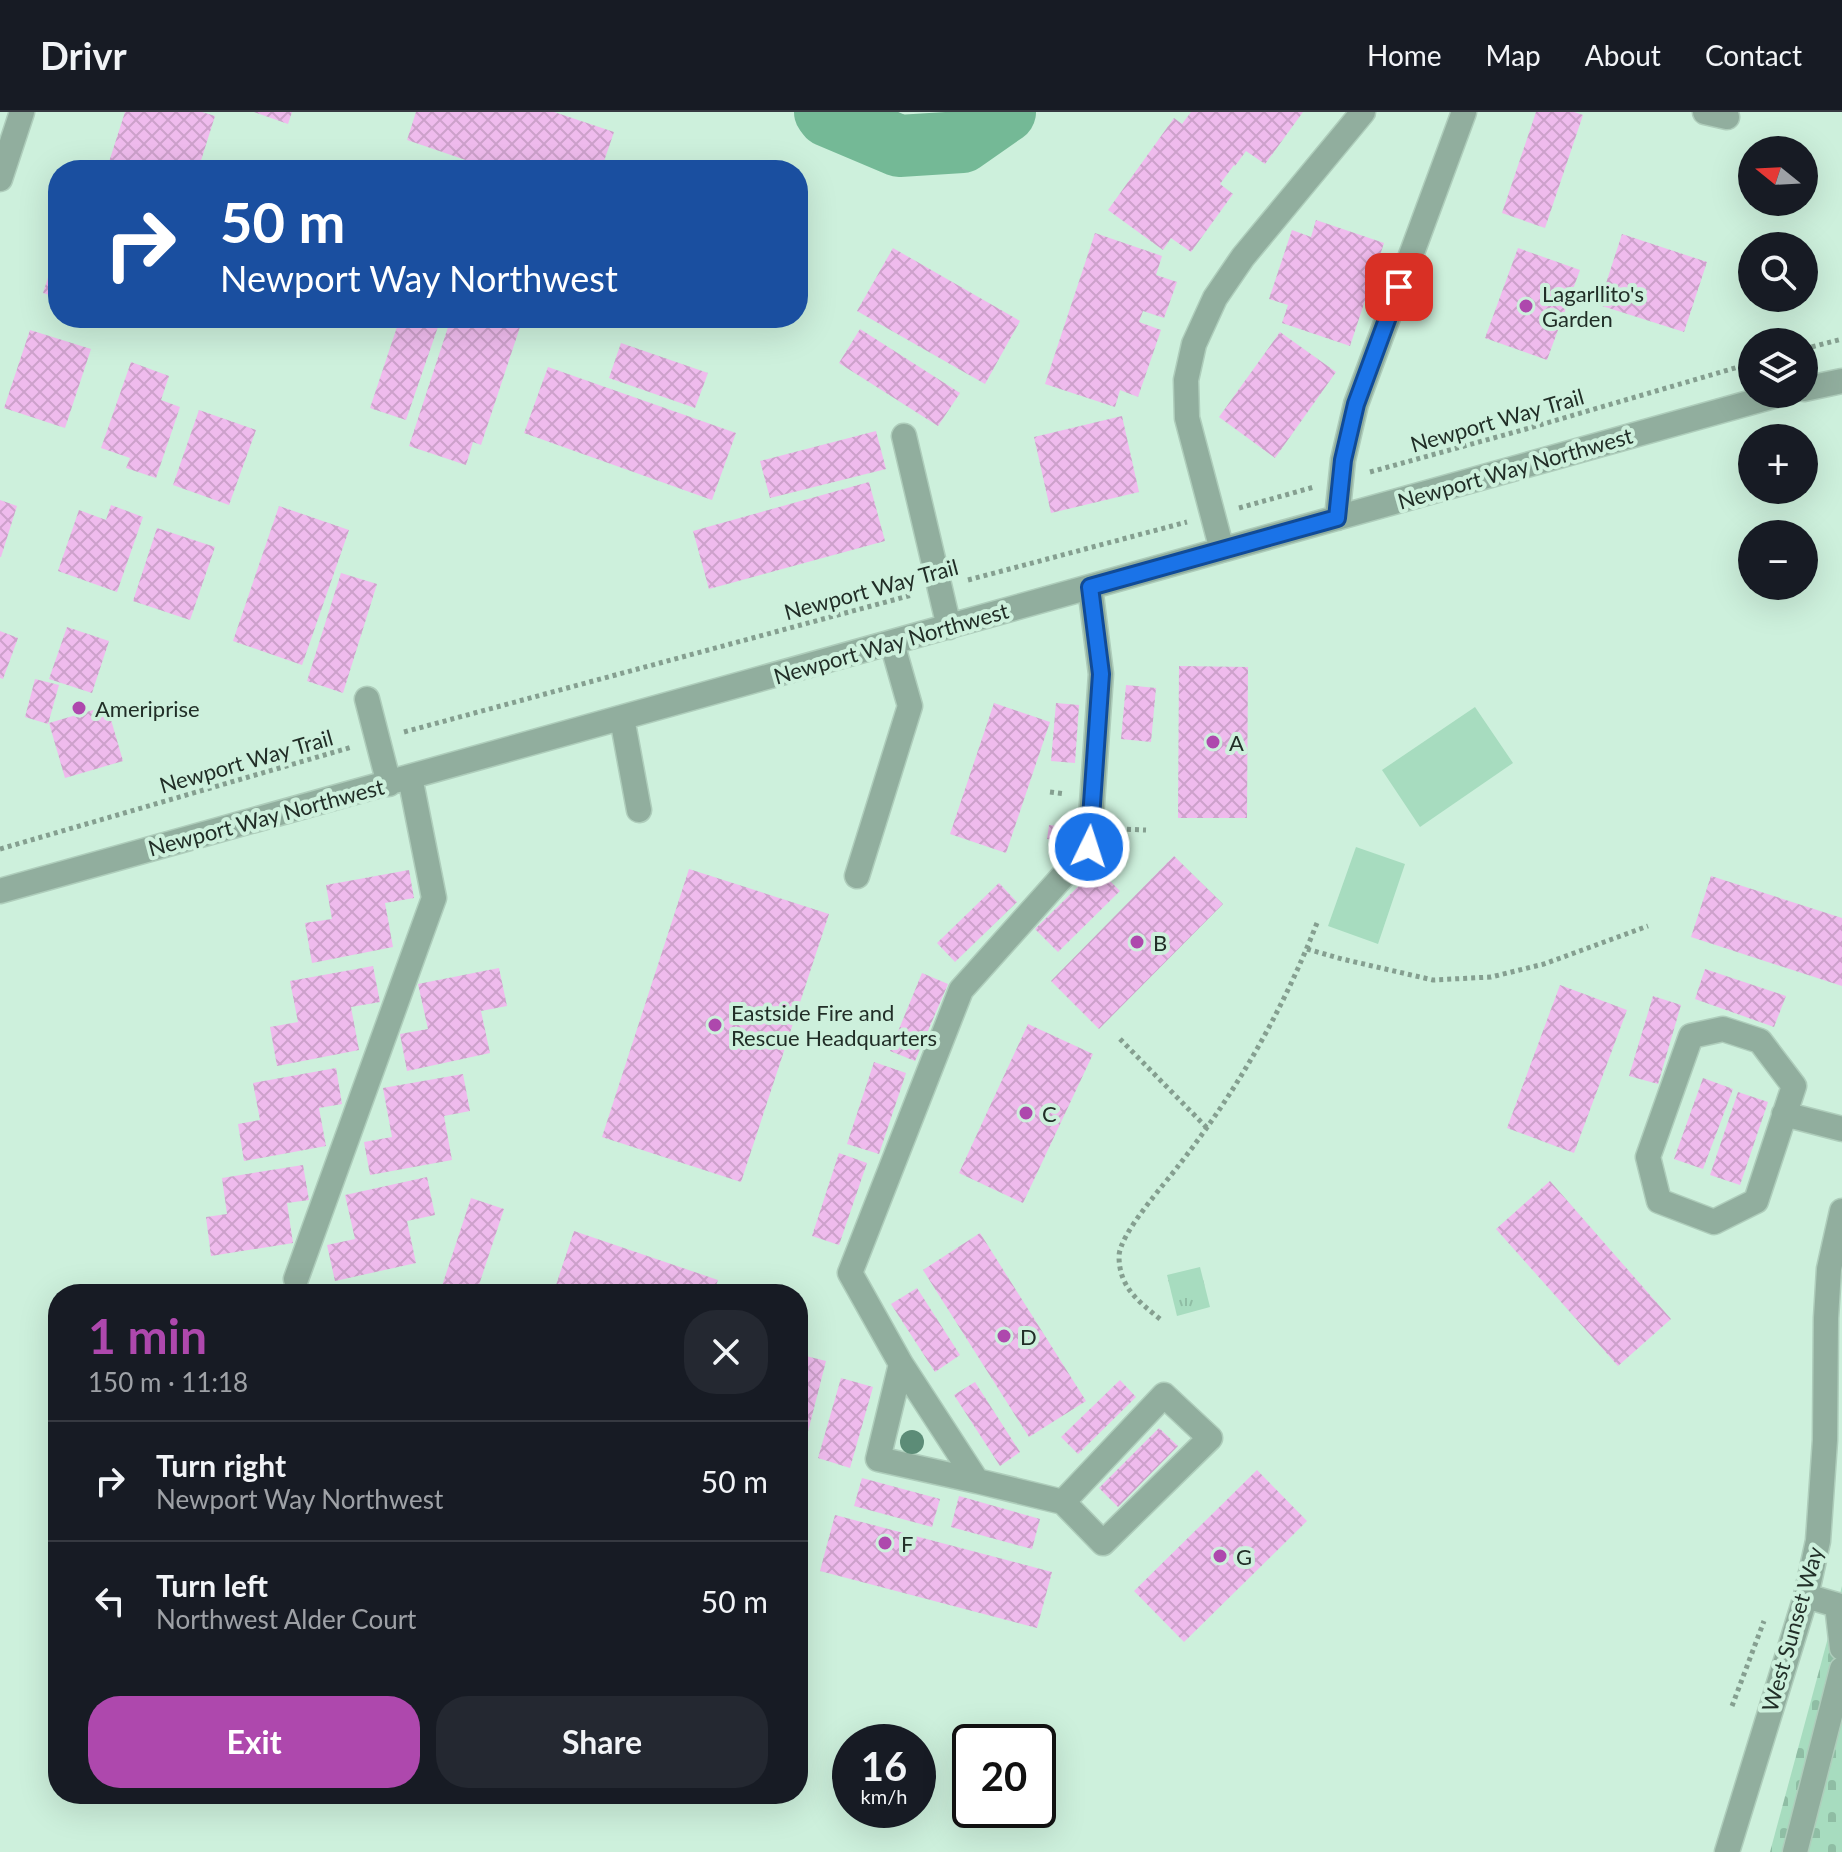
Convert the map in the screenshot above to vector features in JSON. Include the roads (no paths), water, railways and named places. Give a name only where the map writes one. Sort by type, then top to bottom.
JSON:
[{"type":"street","points":[[0,179],[22,112]]},
{"type":"street","points":[[1222,550],[1187,418],[1186,380],[1194,344],[1215,298],[1243,257],[1363,112]]},
{"type":"street","points":[[1337,518],[1343,460],[1356,404],[1464,112]]},
{"type":"street","points":[[1818,386],[1842,381]]},
{"type":"street","name":"Newport Way Northwest","points":[[0,891],[1738,406]]},
{"type":"street","points":[[904,436],[949,627]]},
{"type":"street","points":[[977,1481],[901,1364],[850,1273],[961,990],[1089,847],[1101,674],[1090,587]]},
{"type":"street","points":[[857,876],[910,706],[892,643]]},
{"type":"street","points":[[296,1279],[434,898],[400,780],[378,740],[367,699]]},
{"type":"street","points":[[622,718],[639,810]]},
{"type":"street","points":[[1723,1029],[1760,1041],[1794,1086],[1784,1114],[1756,1201],[1714,1222],[1659,1201],[1648,1157],[1691,1036],[1723,1029]]},
{"type":"street","points":[[1784,1114],[1842,1129]]},
{"type":"street","name":"West Sunset Way","points":[[1727,1852],[1806,1596],[1818,1541],[1834,1442],[1826,1318],[1829,1269],[1842,1211]]},
{"type":"street","points":[[901,1364],[878,1459],[1063,1502],[1103,1543],[1210,1438],[1164,1395],[1063,1502]]},
{"type":"street","points":[[1806,1596],[1837,1605],[1842,1648]]},
{"type":"street","points":[[1795,1852],[1842,1669]]},
{"type":"waterway","points":[[825,112],[899,146],[962,142],[1005,112]]},
{"type":"place","name":"Lagarllito's Garden","points":[[1526,306]]},
{"type":"place","name":"Ameriprise","points":[[79,708]]},
{"type":"place","name":"A","points":[[1213,742]]},
{"type":"place","name":"B","points":[[1137,942]]},
{"type":"place","name":"Eastside Fire and Rescue Headquarters","points":[[715,1025]]},
{"type":"place","name":"C","points":[[1026,1113]]},
{"type":"place","name":"D","points":[[1004,1336]]},
{"type":"place","name":"F","points":[[885,1543]]},
{"type":"place","name":"G","points":[[1220,1556]]}]
